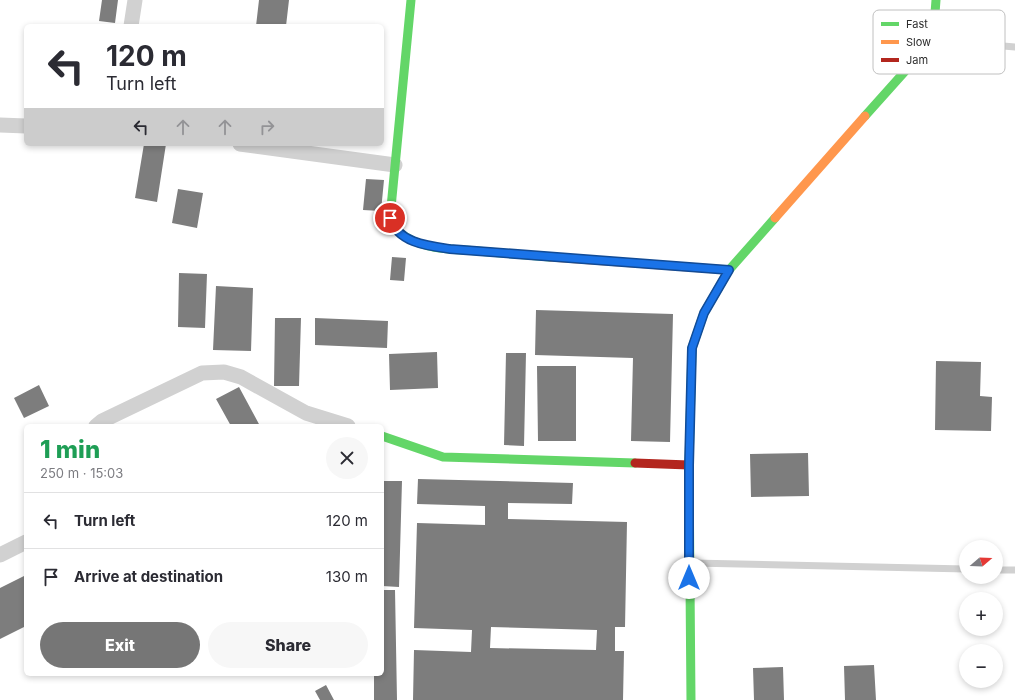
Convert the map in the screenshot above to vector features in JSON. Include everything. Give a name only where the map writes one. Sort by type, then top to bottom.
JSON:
[{"type":"street","points":[[131,24],[135,0]]},
{"type":"street","points":[[411,0],[390,218],[392,224],[402,234],[419,244],[450,249],[729,270]]},
{"type":"street","points":[[936,0],[936,10]]},
{"type":"street","points":[[690,700],[689,465],[692,348],[704,313],[729,270],[904,74]]},
{"type":"street","points":[[0,125],[24,126]]},
{"type":"street","points":[[255,146],[395,165]]},
{"type":"street","points":[[98,424],[202,373],[224,372],[241,377],[306,413],[342,424]]},
{"type":"street","points":[[384,437],[443,457],[689,465]]},
{"type":"street","points":[[0,555],[24,543]]},
{"type":"lane","points":[[1005,47],[1015,48]]},
{"type":"lane","points":[[689,563],[959,569]]},
{"type":"lane","points":[[1003,570],[1015,570]]},
{"type":"building","points":[[102,0],[118,0],[115,23],[99,21]]},
{"type":"building","points":[[259,0],[289,0],[286,24],[256,24]]},
{"type":"building","points":[[144,146],[166,146],[157,202],[135,198]]},
{"type":"building","points":[[366,179],[384,180],[381,211],[363,210]]},
{"type":"building","points":[[178,189],[203,193],[197,228],[172,223]]},
{"type":"building","points":[[392,257],[406,258],[404,281],[390,280]]},
{"type":"building","points":[[179,273],[207,274],[205,328],[178,327]]},
{"type":"building","points":[[216,286],[253,288],[251,351],[213,350]]},
{"type":"building","points":[[536,310],[673,314],[670,442],[631,441],[633,358],[535,355]]},
{"type":"building","points":[[275,318],[301,318],[299,386],[274,386]]},
{"type":"building","points":[[315,318],[388,321],[387,348],[315,345]]},
{"type":"building","points":[[437,352],[438,388],[390,390],[389,354]]},
{"type":"building","points":[[506,353],[526,353],[524,446],[504,445]]},
{"type":"building","points":[[936,361],[981,362],[980,396],[992,397],[991,431],[935,430]]},
{"type":"building","points":[[537,366],[576,366],[576,441],[538,441]]},
{"type":"building","points":[[39,385],[49,406],[24,418],[14,398]]},
{"type":"building","points":[[239,387],[259,424],[230,424],[216,399]]},
{"type":"building","points":[[808,453],[809,496],[751,497],[750,454]]},
{"type":"building","points":[[418,479],[573,483],[572,504],[508,503],[508,519],[627,522],[625,627],[615,627],[615,651],[624,651],[623,700],[413,700],[414,650],[471,652],[472,630],[414,628],[417,523],[485,525],[485,506],[417,504]],"holes":[[[491,627],[597,630],[596,650],[490,648]]]},
{"type":"building","points":[[384,481],[402,481],[399,587],[384,586]]},
{"type":"building","points":[[24,576],[24,627],[0,639],[0,588]]},
{"type":"building","points":[[384,590],[395,590],[397,700],[374,700],[374,676],[384,676]]},
{"type":"building","points":[[874,665],[876,700],[845,700],[844,666]]},
{"type":"building","points":[[783,667],[784,700],[754,700],[753,668]]},
{"type":"building","points":[[326,685],[334,700],[320,700],[315,691]]},
{"type":"traffic: fast","points":[[411,0],[390,218],[397,230],[402,234],[424,245],[450,249],[550,257]]},
{"type":"traffic: fast","points":[[935,10],[936,0]]},
{"type":"traffic: fast","points":[[865,116],[903,74]]},
{"type":"traffic: fast","points":[[691,700],[689,465],[692,348],[704,313],[729,270],[775,218]]},
{"type":"traffic: fast","points":[[384,437],[443,457],[635,463]]},
{"type":"traffic: slow","points":[[775,218],[865,116]]},
{"type":"traffic: slow","points":[[550,257],[729,270]]},
{"type":"traffic: jam","points":[[635,463],[689,465]]},
{"type":"route","points":[[390,218],[392,224],[402,234],[419,244],[450,249],[729,270],[704,313],[692,348],[689,465],[689,578]]}]
